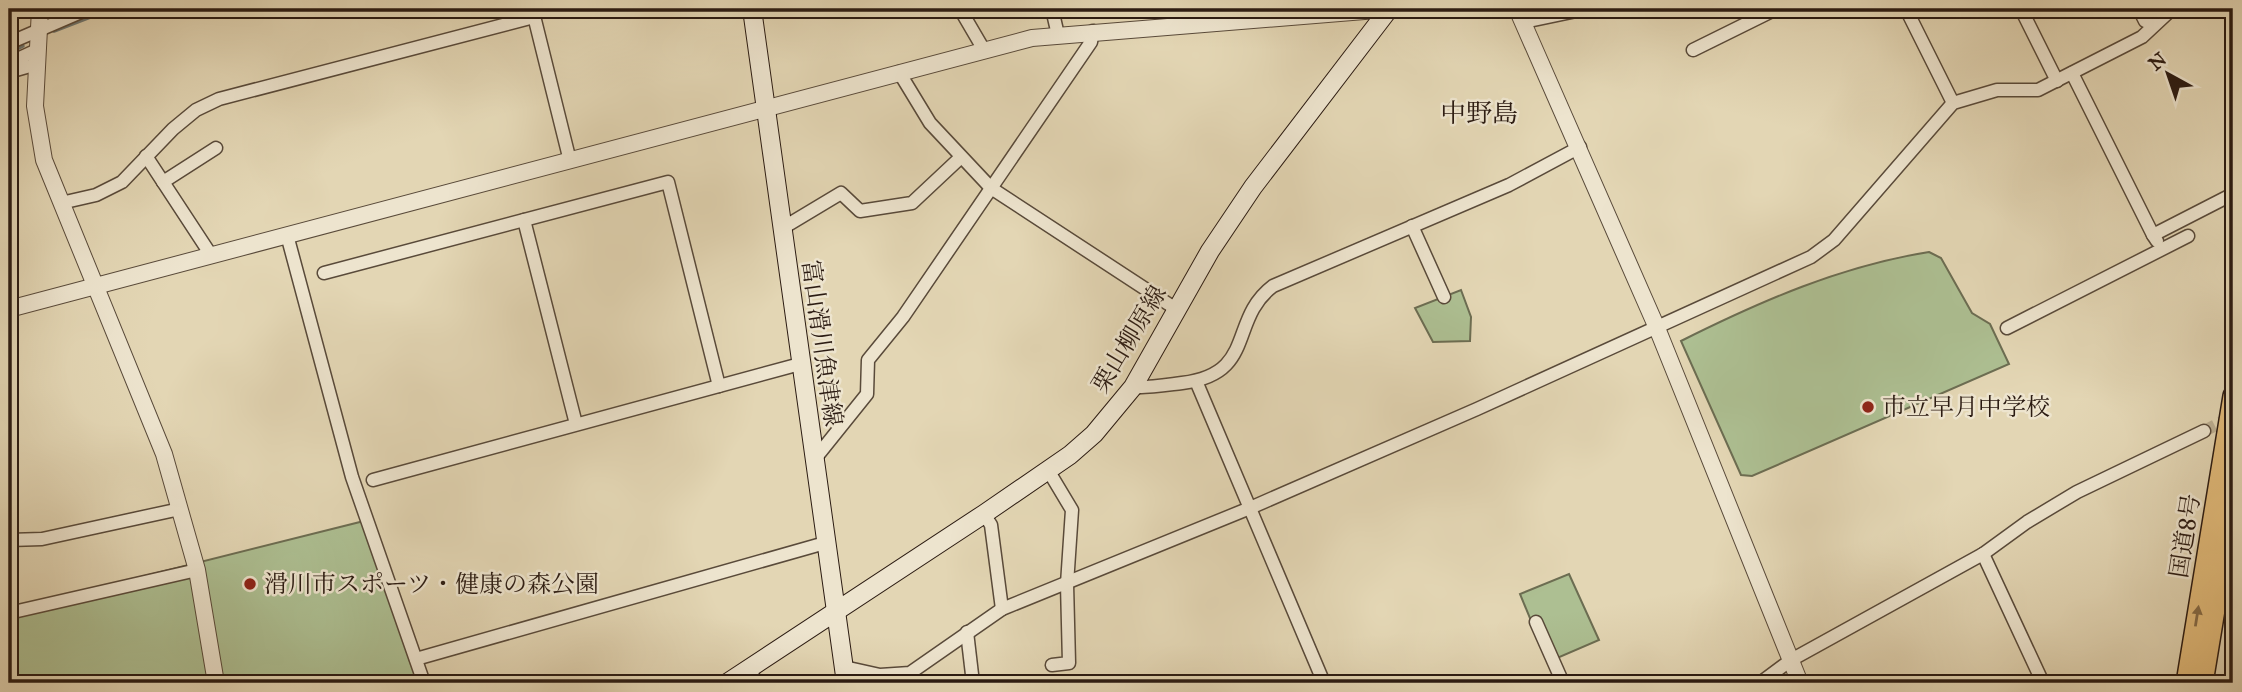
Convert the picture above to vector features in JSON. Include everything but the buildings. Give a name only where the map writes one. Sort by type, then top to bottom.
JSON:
[{"type":"highway","name":"国道8号","points":[[2186,683],[2233,396]]},
{"type":"highway","name":"国道8号","points":[[2203,683],[2233,500]]},
{"type":"main road","name":"富山滑川魚津線","points":[[752,9],[845,675]]},
{"type":"main road","name":"栗山柳原線","points":[[727,683],[753,676],[835,614],[1048,470],[1094,434],[1133,387],[1176,309],[1253,187],[1389,9]]},
{"type":"street","points":[[40,9],[35,106],[44,160],[164,454],[197,570],[216,683]]},
{"type":"street","points":[[9,43],[88,9]]},
{"type":"street","points":[[960,9],[984,50]]},
{"type":"street","points":[[1052,9],[1058,35]]},
{"type":"street","points":[[9,309],[570,161],[765,106],[984,50],[1093,31],[1389,9]]},
{"type":"street","points":[[1586,9],[1520,15],[1657,328],[1800,683]]},
{"type":"street","points":[[1693,50],[1776,9]]},
{"type":"street","points":[[1906,9],[1952,103]]},
{"type":"street","points":[[2021,9],[2057,81]]},
{"type":"street","points":[[2139,9],[2145,20],[2153,25]]},
{"type":"street","points":[[845,675],[910,673],[1002,610],[1250,508],[1811,257],[1834,240],[1952,103],[1997,90],[2038,90],[2142,37],[2172,9]]},
{"type":"street","points":[[61,203],[96,195],[122,182],[196,110],[219,99],[533,13],[570,161]]},
{"type":"street","points":[[814,460],[867,394],[868,360],[904,317],[1091,42],[1093,31]]},
{"type":"street","points":[[9,63],[37,57]]},
{"type":"street","points":[[9,72],[37,57]]},
{"type":"street","points":[[899,72],[930,123],[991,188],[1176,309]]},
{"type":"street","points":[[2072,73],[2161,248]]},
{"type":"street","points":[[1133,387],[1196,381],[1216,375],[1228,365],[1261,295],[1273,286],[1509,185],[1580,147]]},
{"type":"street","points":[[163,182],[216,148]]},
{"type":"street","points":[[146,156],[211,255]]},
{"type":"street","points":[[782,229],[841,193],[860,211],[912,202],[960,158]]},
{"type":"street","points":[[324,272],[668,182],[719,386]]},
{"type":"street","points":[[2153,235],[2233,194]]},
{"type":"street","points":[[524,220],[576,424]]},
{"type":"street","points":[[1412,226],[1444,297]]},
{"type":"street","points":[[286,235],[352,477],[424,683]]},
{"type":"street","points":[[2007,328],[2188,236]]},
{"type":"street","points":[[373,480],[800,364]]},
{"type":"street","points":[[1196,381],[1324,683]]},
{"type":"street","points":[[1760,683],[1791,660],[1983,554],[2027,522],[2077,492],[2204,431]]},
{"type":"street","points":[[1048,470],[1072,510],[1068,584],[1069,663],[1052,665]]},
{"type":"street","points":[[9,540],[42,538],[180,509]]},
{"type":"street","points":[[984,514],[991,525],[1002,610]]},
{"type":"street","points":[[416,659],[825,543]]},
{"type":"street","points":[[1983,554],[2043,683]]},
{"type":"street","points":[[9,613],[197,570]]},
{"type":"street","points":[[1536,622],[1563,683]]},
{"type":"street","points":[[967,632],[973,683]]},
{"type":"green space","points":[[1929,252],[1941,258],[1972,313],[1990,324],[2009,364],[1752,476],[1741,475],[1681,341],[1802,287],[1864,266]]},
{"type":"green space","points":[[1461,290],[1471,317],[1470,341],[1433,342],[1415,308]]},
{"type":"green space","name":"滑川市スポーツ・健康の森公園","points":[[368,520],[420,683],[9,683],[9,610]]},
{"type":"green space","points":[[1569,574],[1599,640],[1548,662],[1520,594]]},
{"type":"waterway","points":[[54,31],[111,9]]},
{"type":"waterway","points":[[9,53],[23,46]]},
{"type":"tunnel","points":[[2204,431],[2232,417]]},
{"type":"place","name":"市立早月中学校","points":[[1868,407]]},
{"type":"place","name":"滑川市スポーツ・健康の森公園","points":[[250,584]]},
{"type":"district","name":"中野島","points":[[1479,113]]}]
